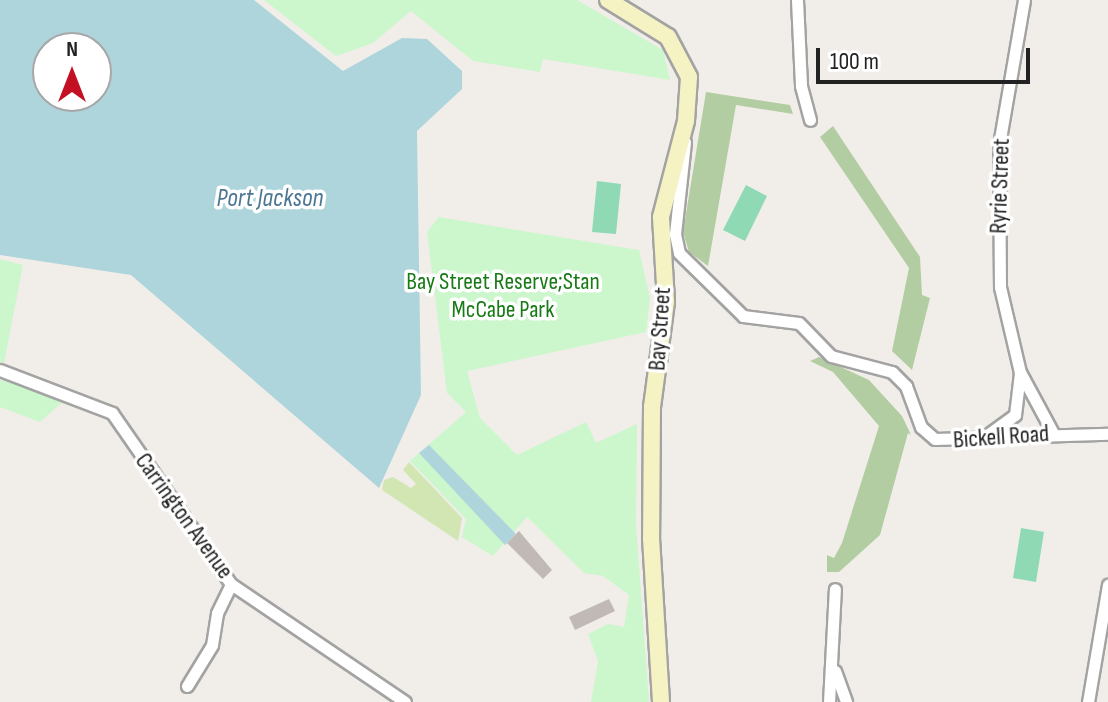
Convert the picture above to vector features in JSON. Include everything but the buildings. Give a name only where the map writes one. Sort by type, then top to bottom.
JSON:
[{"type":"street","name":"Bay Street","points":[[608,0],[668,37],[681,54],[689,77],[686,121],[661,217],[664,336],[651,456],[652,585],[661,702]]},
{"type":"street","points":[[797,0],[801,86],[810,120]]},
{"type":"street","name":"Ryrie Street","points":[[1024,0],[996,181],[1000,287],[1020,372],[1053,433]]},
{"type":"street","name":"Bickell Road","points":[[686,121],[675,234],[685,262],[716,284],[743,316],[799,323],[831,356],[892,372],[906,386],[926,434],[946,441],[986,435],[1108,434]]},
{"type":"street","name":"Carrington Avenue","points":[[0,370],[112,413],[231,584],[405,702]]},
{"type":"street","name":"Ryrie Street","points":[[986,435],[1015,415],[1020,372]]},
{"type":"street","points":[[187,686],[212,645],[217,613],[231,584]]},
{"type":"street","points":[[1088,702],[1108,585]]},
{"type":"street","points":[[829,702],[835,670],[835,589]]},
{"type":"street","points":[[835,670],[846,702]]},
{"type":"green space","points":[[264,0],[577,0],[663,50],[670,80],[543,59],[540,72],[473,61],[411,11],[373,43],[336,56]]},
{"type":"green space","points":[[706,92],[790,105],[793,114],[736,105],[708,266],[689,252],[683,232]]},
{"type":"green space","points":[[833,126],[920,257],[922,295],[930,298],[912,370],[892,351],[909,268],[820,137]]},
{"type":"green space","points":[[597,181],[621,184],[616,234],[592,232]]},
{"type":"green space","points":[[746,185],[767,196],[745,241],[723,230]]},
{"type":"green space","name":"Bay Street Reserve;Stan McCabe Park","points":[[439,217],[639,250],[650,298],[646,332],[467,371],[480,418],[517,455],[586,422],[596,443],[637,424],[636,524],[649,702],[591,702],[598,661],[588,634],[608,624],[624,627],[629,595],[603,576],[584,573],[527,517],[493,556],[462,537],[466,519],[410,461],[466,412],[447,393],[427,232]]},
{"type":"green space","points":[[0,259],[23,265],[4,363],[0,362]]},
{"type":"green space","points":[[819,357],[869,380],[902,416],[911,435],[908,433],[880,535],[839,572],[827,572],[827,555],[834,558],[842,543],[879,426],[833,372],[810,361]]},
{"type":"green space","points":[[0,380],[67,398],[40,422],[0,407]]},
{"type":"green space","points":[[409,462],[462,518],[458,541],[382,490],[384,480],[393,477],[411,488],[416,484],[403,470]]},
{"type":"green space","points":[[1021,528],[1044,532],[1036,582],[1013,578]]},
{"type":"water","name":"Port Jackson","points":[[0,0],[254,0],[343,71],[402,38],[427,39],[462,71],[462,89],[417,131],[421,395],[379,488],[131,275],[0,255]]},
{"type":"water","points":[[429,445],[516,534],[505,545],[419,453]]}]
